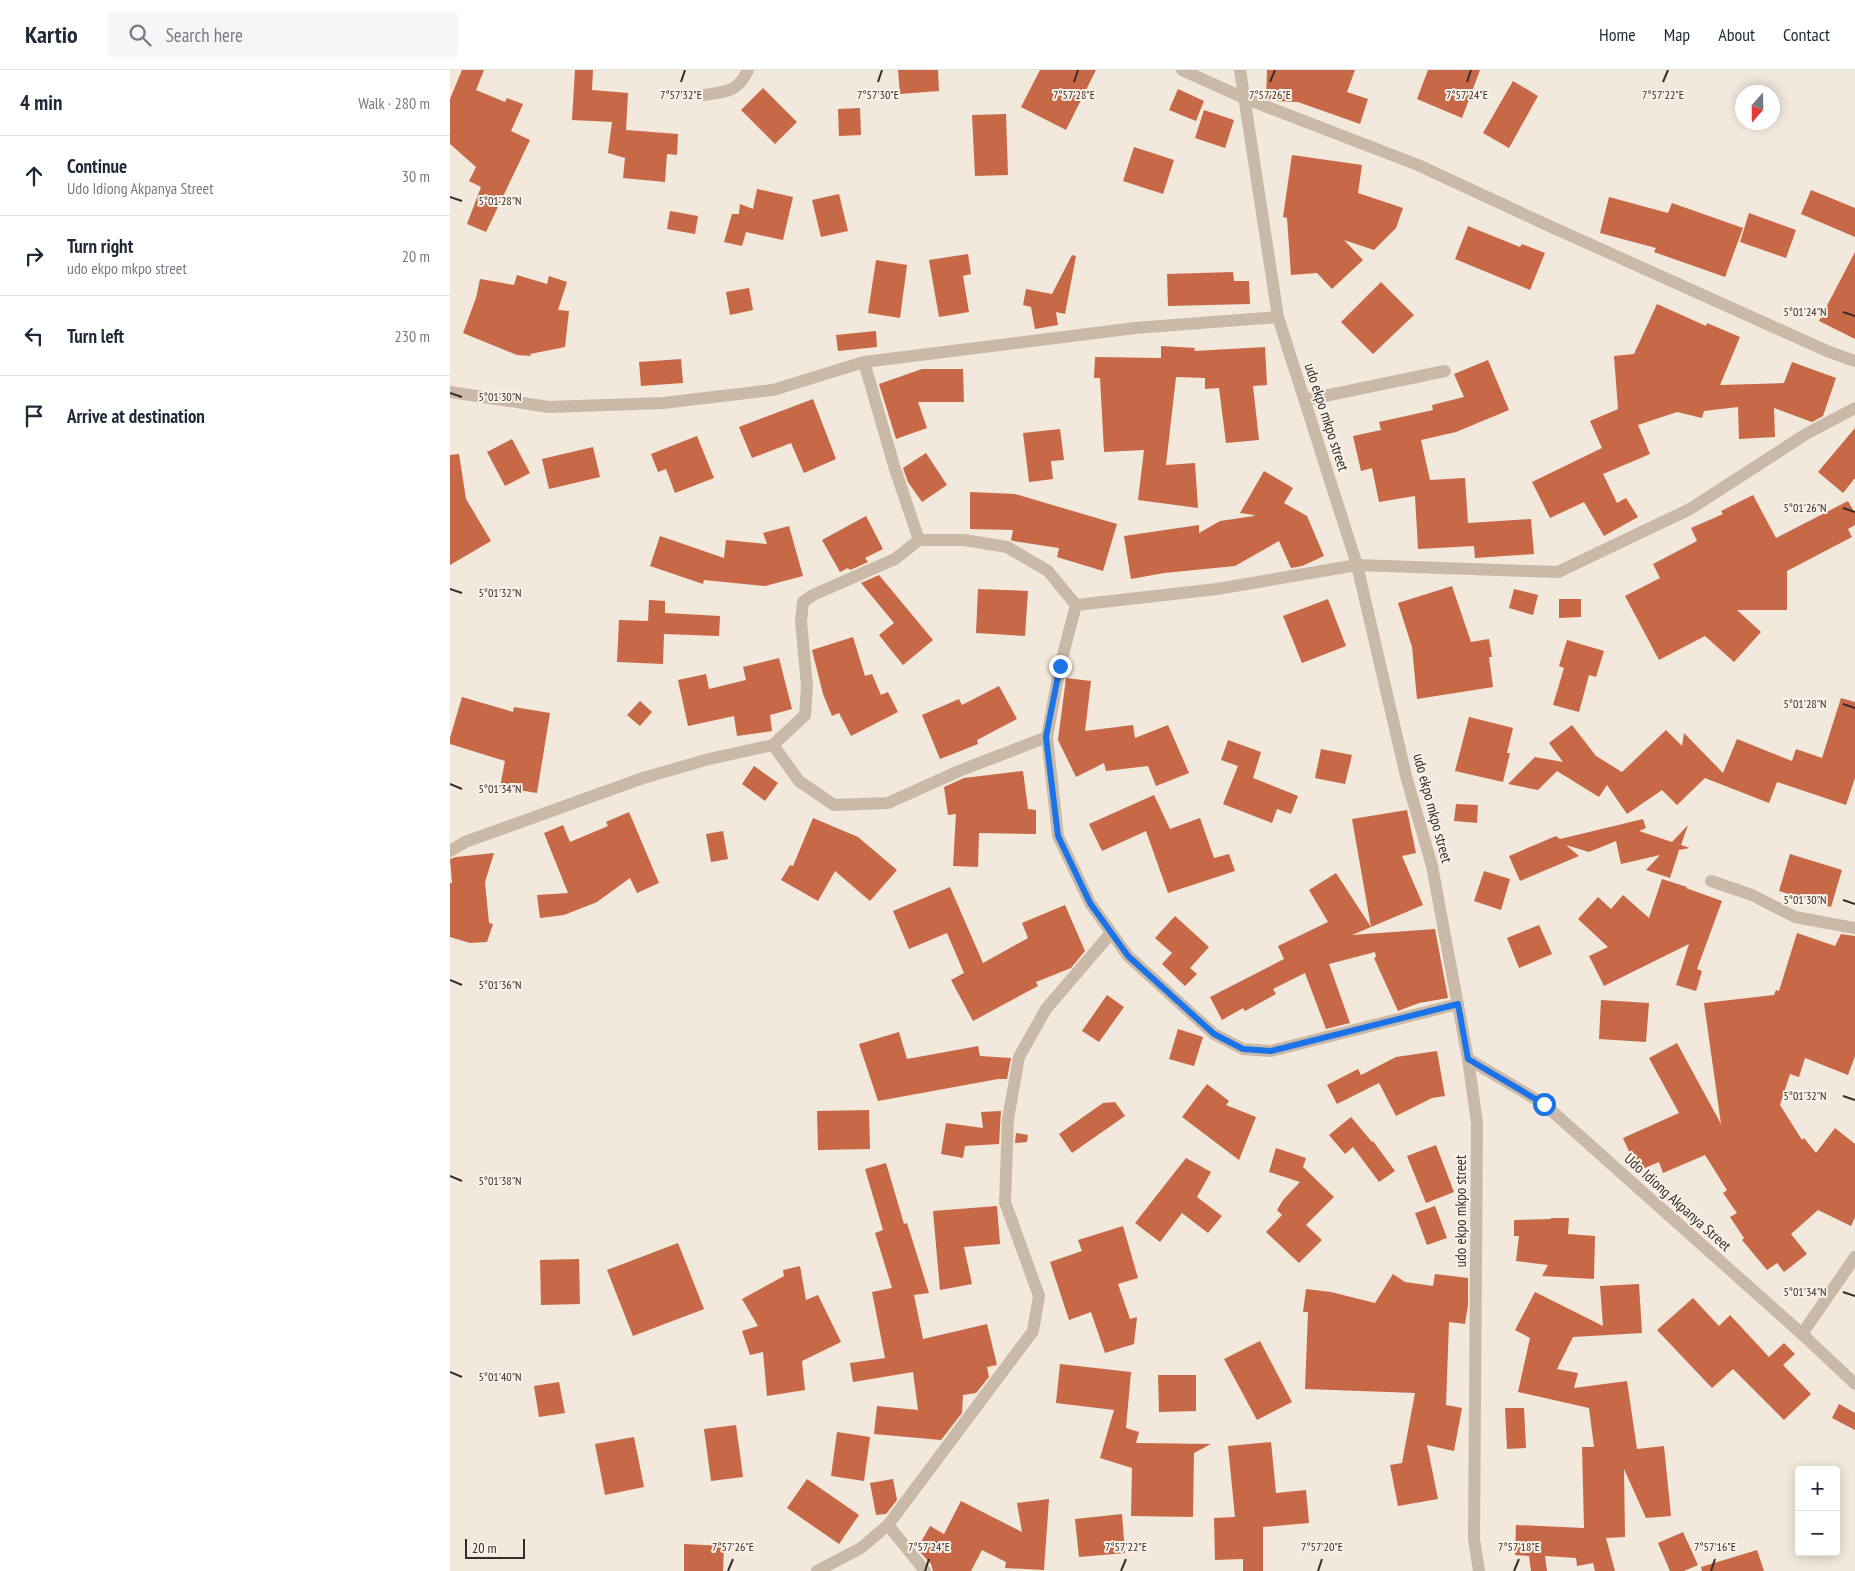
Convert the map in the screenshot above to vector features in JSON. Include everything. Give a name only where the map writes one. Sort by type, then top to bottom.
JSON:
[{"type":"street","points":[[704,96],[732,90],[745,77],[748,70]]},
{"type":"street","points":[[1182,70],[1244,98],[1418,164],[1677,284],[1828,351],[1855,361]]},
{"type":"street","name":"udo ekpo mkpo street","points":[[1240,70],[1278,317],[1357,565],[1406,776],[1432,866],[1468,1059],[1477,1123],[1474,1540],[1479,1571]]},
{"type":"street","points":[[450,392],[549,407],[663,403],[773,390],[864,362],[1135,328],[1278,317]]},
{"type":"street","points":[[864,362],[895,469],[919,540]]},
{"type":"street","points":[[1304,400],[1445,371]]},
{"type":"street","points":[[1076,605],[1217,589],[1357,565],[1558,572],[1690,509],[1806,434],[1855,408]]},
{"type":"street","points":[[450,851],[465,842],[642,778],[709,759],[773,745],[805,714],[808,686],[800,621],[803,602],[813,595],[895,559],[919,540],[964,540],[1007,547],[1048,571],[1076,605]]},
{"type":"street","points":[[1076,605],[1060,666],[1046,737],[1058,836],[1090,903],[1128,956],[1214,1034],[1243,1049],[1271,1051],[1458,1004]]},
{"type":"street","points":[[773,745],[799,781],[834,805],[888,802],[959,771],[1046,737]]},
{"type":"street","points":[[1711,881],[1752,896],[1795,917],[1855,928]]},
{"type":"street","points":[[817,1571],[861,1548],[888,1525],[1033,1331],[1039,1296],[1005,1202],[1008,1120],[1019,1058],[1046,1009],[1111,933]]},
{"type":"street","name":"Udo Idiong Akpanya Street","points":[[1468,1059],[1544,1104],[1802,1334],[1855,1384]]},
{"type":"street","points":[[1802,1334],[1855,1257]]},
{"type":"street","points":[[888,1525],[925,1571]]},
{"type":"building","points":[[462,70],[484,70],[476,90],[505,102],[507,98],[523,104],[511,131],[530,140],[486,232],[467,224],[481,187],[469,181],[476,167],[450,144],[450,99]]},
{"type":"building","points":[[575,70],[593,70],[592,90],[628,93],[626,130],[678,134],[677,155],[667,154],[665,182],[623,178],[625,158],[608,153],[612,122],[572,120]]},
{"type":"building","points":[[898,70],[938,70],[939,91],[900,94]]},
{"type":"building","points":[[1040,70],[1096,70],[1066,130],[1021,107]]},
{"type":"building","points":[[1267,70],[1355,70],[1347,92],[1368,99],[1360,124],[1298,102],[1275,101],[1266,98]]},
{"type":"building","points":[[1428,70],[1480,70],[1462,118],[1417,99]]},
{"type":"building","points":[[1513,81],[1538,96],[1509,148],[1483,133]]},
{"type":"building","points":[[763,88],[797,122],[775,144],[741,110]]},
{"type":"building","points":[[1178,89],[1204,101],[1196,121],[1169,110]]},
{"type":"building","points":[[860,108],[861,135],[839,136],[838,109]]},
{"type":"building","points":[[1204,110],[1234,120],[1225,148],[1195,138]]},
{"type":"building","points":[[1006,114],[1008,175],[975,176],[972,115]]},
{"type":"building","points":[[1134,147],[1174,160],[1163,194],[1123,181]]},
{"type":"building","points":[[1292,155],[1362,165],[1358,193],[1403,208],[1396,228],[1374,250],[1344,240],[1363,260],[1332,289],[1317,273],[1291,275],[1287,218],[1283,217]]},
{"type":"building","points":[[757,189],[793,197],[783,240],[746,232],[742,246],[724,242],[732,214],[739,214],[740,204],[753,209]]},
{"type":"building","points":[[1811,190],[1855,208],[1855,237],[1801,214]]},
{"type":"building","points":[[839,194],[848,231],[821,237],[812,200]]},
{"type":"building","points":[[1609,197],[1668,213],[1672,203],[1743,228],[1725,277],[1654,252],[1656,248],[1600,233]]},
{"type":"building","points":[[670,211],[698,216],[695,234],[667,229]]},
{"type":"building","points":[[1749,213],[1796,230],[1786,258],[1740,242]]},
{"type":"building","points":[[1468,226],[1520,247],[1522,244],[1545,253],[1530,290],[1455,259]]},
{"type":"building","points":[[1855,252],[1855,339],[1819,321]]},
{"type":"building","points":[[968,254],[971,274],[963,276],[969,312],[939,317],[929,260]]},
{"type":"building","points":[[1072,255],[1076,256],[1065,314],[1056,312],[1058,325],[1035,329],[1031,307],[1023,305],[1026,289],[1052,294]]},
{"type":"building","points":[[876,260],[907,265],[900,318],[868,313]]},
{"type":"building","points":[[1233,272],[1234,281],[1249,281],[1250,304],[1168,306],[1167,274]]},
{"type":"building","points":[[517,275],[547,284],[549,276],[567,282],[558,310],[569,311],[565,347],[530,354],[531,356],[517,355],[463,333],[476,298],[480,279],[514,285]]},
{"type":"building","points":[[1381,282],[1414,315],[1373,354],[1341,322]]},
{"type":"building","points":[[749,288],[753,310],[730,315],[726,292]]},
{"type":"building","points":[[1657,304],[1706,326],[1707,323],[1740,337],[1720,385],[1784,383],[1792,362],[1836,378],[1823,416],[1812,422],[1774,408],[1775,437],[1739,439],[1738,407],[1704,411],[1702,418],[1677,412],[1638,425],[1650,454],[1603,474],[1617,503],[1626,498],[1638,517],[1604,536],[1584,502],[1550,518],[1532,482],[1602,448],[1590,421],[1618,409],[1614,356],[1634,354]]},
{"type":"building","points":[[876,331],[877,347],[838,351],[836,335]]},
{"type":"building","points":[[1161,346],[1195,348],[1194,351],[1265,347],[1267,385],[1253,386],[1259,440],[1226,443],[1219,388],[1205,389],[1205,378],[1176,377],[1166,465],[1195,463],[1198,508],[1138,500],[1144,450],[1104,452],[1100,378],[1094,378],[1095,357],[1161,358]]},
{"type":"building","points":[[681,359],[683,383],[641,386],[639,362]]},
{"type":"building","points":[[1488,360],[1509,410],[1456,432],[1421,440],[1430,480],[1465,478],[1468,523],[1531,519],[1534,554],[1475,558],[1474,546],[1418,549],[1415,496],[1379,502],[1372,468],[1361,471],[1353,436],[1381,430],[1379,422],[1433,410],[1432,405],[1464,397],[1454,374]]},
{"type":"building","points":[[922,369],[963,369],[964,402],[918,402],[927,428],[896,439],[879,384]]},
{"type":"building","points":[[813,399],[836,459],[804,473],[791,443],[752,458],[739,427]]},
{"type":"building","points":[[1855,428],[1855,478],[1843,493],[1818,472]]},
{"type":"building","points":[[1060,429],[1064,460],[1051,461],[1053,479],[1029,482],[1023,433]]},
{"type":"building","points":[[697,436],[714,478],[675,493],[666,469],[658,472],[651,454]]},
{"type":"building","points":[[512,439],[530,473],[505,486],[487,452]]},
{"type":"building","points":[[593,447],[600,477],[549,489],[542,459]]},
{"type":"building","points":[[926,453],[947,485],[922,502],[908,482],[903,468]]},
{"type":"building","points":[[459,454],[466,499],[491,541],[450,565],[450,455]]},
{"type":"building","points":[[1264,471],[1293,488],[1284,503],[1307,516],[1324,556],[1302,566],[1291,568],[1279,541],[1235,566],[1164,573],[1131,579],[1124,536],[1199,525],[1199,533],[1220,521],[1254,516],[1240,513]]},
{"type":"building","points":[[970,492],[1015,494],[1117,524],[1103,571],[1057,557],[1059,548],[1013,541],[1011,540],[1013,530],[970,529]]},
{"type":"building","points":[[1753,495],[1776,538],[1848,501],[1855,513],[1855,525],[1848,529],[1852,537],[1787,571],[1787,610],[1737,610],[1761,632],[1734,662],[1705,636],[1659,660],[1625,596],[1660,578],[1653,564],[1697,541],[1691,528],[1723,514],[1721,511]]},
{"type":"building","points":[[866,516],[883,549],[865,558],[868,562],[840,572],[822,540]]},
{"type":"building","points":[[789,526],[803,576],[765,586],[704,580],[703,584],[650,566],[660,536],[724,558],[726,540],[767,544],[763,533]]},
{"type":"building","points":[[879,575],[933,640],[903,665],[879,635],[894,623],[861,583]]},
{"type":"building","points":[[1452,586],[1471,642],[1489,639],[1493,687],[1417,699],[1412,647],[1398,603]]},
{"type":"building","points":[[978,589],[1028,591],[1025,636],[976,633]]},
{"type":"building","points":[[1514,589],[1538,595],[1533,615],[1509,608]]},
{"type":"building","points":[[1328,599],[1346,646],[1302,663],[1283,616]]},
{"type":"building","points":[[1559,599],[1581,599],[1581,617],[1559,618]]},
{"type":"building","points":[[649,600],[665,601],[665,613],[720,616],[719,636],[664,634],[663,664],[617,662],[619,620],[648,621]]},
{"type":"building","points":[[853,637],[865,676],[872,674],[881,695],[888,692],[898,712],[851,736],[839,713],[832,716],[823,694],[812,650]]},
{"type":"building","points":[[1567,640],[1604,651],[1596,677],[1589,675],[1579,712],[1553,705],[1564,668],[1559,666]]},
{"type":"building","points":[[779,658],[792,709],[770,715],[772,731],[737,736],[734,716],[688,726],[678,680],[706,674],[709,689],[746,680],[743,667]]},
{"type":"building","points":[[1066,678],[1091,681],[1085,731],[1133,725],[1135,738],[1168,725],[1189,773],[1156,786],[1148,766],[1106,771],[1104,763],[1076,777],[1058,740]]},
{"type":"building","points":[[999,686],[1017,719],[977,740],[978,744],[940,759],[922,715],[959,699],[962,705]]},
{"type":"building","points":[[462,697],[513,712],[514,707],[550,713],[537,793],[500,787],[505,761],[450,744]]},
{"type":"building","points":[[1841,698],[1855,702],[1855,778],[1846,805],[1777,782],[1769,803],[1705,778],[1677,805],[1662,790],[1627,814],[1607,785],[1599,797],[1557,771],[1538,790],[1508,784],[1535,757],[1563,762],[1549,743],[1572,725],[1596,756],[1622,772],[1666,730],[1682,746],[1684,733],[1723,773],[1737,739],[1792,761],[1796,749],[1822,758]]},
{"type":"building","points":[[640,701],[652,712],[640,726],[627,715]]},
{"type":"building","points":[[1469,717],[1513,728],[1507,753],[1510,753],[1503,782],[1455,771]]},
{"type":"building","points":[[1228,740],[1261,752],[1253,778],[1298,796],[1291,814],[1277,809],[1272,823],[1223,804],[1238,766],[1221,760]]},
{"type":"building","points":[[1321,749],[1352,755],[1345,784],[1315,778]]},
{"type":"building","points":[[754,766],[778,783],[765,801],[742,784]]},
{"type":"building","points":[[1023,771],[1028,809],[1036,810],[1036,834],[979,833],[978,867],[953,866],[956,814],[948,815],[944,787],[964,778]]},
{"type":"building","points":[[1154,795],[1170,829],[1200,818],[1214,858],[1229,854],[1235,871],[1168,893],[1146,831],[1102,851],[1089,824]]},
{"type":"building","points":[[1456,804],[1478,805],[1477,823],[1454,821]]},
{"type":"building","points":[[1407,810],[1416,853],[1402,856],[1423,905],[1371,927],[1352,819]]},
{"type":"building","points":[[629,812],[659,883],[637,893],[630,878],[597,902],[564,915],[540,918],[537,895],[568,893],[544,833],[563,825],[570,842],[608,826],[606,822]]},
{"type":"building","points":[[813,818],[858,837],[897,870],[870,901],[835,871],[818,901],[781,880],[790,865],[793,866]]},
{"type":"building","points":[[1643,819],[1646,828],[1639,831],[1672,842],[1688,825],[1681,845],[1690,848],[1679,850],[1670,878],[1646,870],[1660,855],[1621,864],[1616,841],[1589,852],[1566,845],[1579,856],[1520,881],[1509,856],[1556,836],[1560,839]]},
{"type":"building","points":[[723,831],[728,859],[711,862],[706,834]]},
{"type":"building","points":[[494,853],[485,882],[489,923],[493,924],[487,942],[470,943],[450,937],[450,883],[452,883],[450,859]]},
{"type":"building","points":[[1790,854],[1842,870],[1831,907],[1779,891]]},
{"type":"building","points":[[1484,871],[1510,879],[1501,910],[1474,901]]},
{"type":"building","points":[[1336,873],[1371,927],[1352,935],[1435,929],[1448,998],[1419,1003],[1398,1011],[1374,958],[1376,957],[1375,952],[1329,964],[1350,1023],[1326,1029],[1305,973],[1273,989],[1276,994],[1245,1011],[1243,1008],[1222,1020],[1210,997],[1284,959],[1278,946],[1328,922],[1309,890]]},
{"type":"building","points":[[1662,879],[1722,901],[1697,969],[1702,971],[1696,991],[1676,985],[1689,944],[1604,986],[1589,956],[1608,947],[1578,919],[1598,897],[1611,909],[1623,895],[1649,918]]},
{"type":"building","points":[[950,887],[983,963],[1028,938],[1022,923],[1065,905],[1085,951],[1071,968],[1036,982],[1038,986],[973,1021],[951,980],[964,973],[947,933],[909,949],[893,911]]},
{"type":"building","points":[[1175,916],[1209,947],[1190,968],[1197,974],[1185,986],[1162,964],[1172,953],[1155,938]]},
{"type":"building","points":[[1539,925],[1552,954],[1519,968],[1507,938]]},
{"type":"building","points":[[1797,933],[1835,946],[1841,934],[1855,936],[1855,1056],[1848,1075],[1805,1058],[1799,1077],[1790,1074],[1780,1105],[1802,1140],[1804,1138],[1816,1153],[1835,1128],[1855,1144],[1855,1217],[1851,1226],[1818,1210],[1791,1234],[1807,1254],[1784,1272],[1777,1263],[1767,1270],[1742,1240],[1744,1238],[1730,1217],[1737,1213],[1723,1193],[1727,1190],[1705,1155],[1663,1173],[1659,1162],[1638,1171],[1623,1138],[1679,1113],[1649,1058],[1677,1043],[1721,1124],[1704,1003],[1774,995],[1776,990],[1779,991]]},
{"type":"building","points":[[1107,995],[1124,1007],[1099,1042],[1082,1031]]},
{"type":"building","points":[[1601,1000],[1649,1003],[1646,1042],[1599,1039]]},
{"type":"building","points":[[1178,1029],[1203,1037],[1194,1066],[1169,1059]]},
{"type":"building","points":[[899,1032],[907,1059],[978,1046],[980,1056],[1011,1058],[1007,1079],[998,1079],[878,1101],[859,1044]]},
{"type":"building","points":[[1437,1051],[1445,1096],[1432,1098],[1396,1116],[1379,1083],[1337,1104],[1327,1085],[1358,1069],[1361,1075],[1396,1057]]},
{"type":"building","points":[[1207,1084],[1229,1101],[1226,1105],[1256,1117],[1239,1160],[1182,1117]]},
{"type":"building","points":[[1115,1102],[1125,1116],[1072,1153],[1059,1134],[1103,1103]]},
{"type":"building","points":[[869,1110],[870,1149],[818,1150],[817,1111]]},
{"type":"building","points":[[1001,1111],[999,1144],[965,1146],[963,1158],[941,1154],[946,1123],[983,1128],[981,1112]]},
{"type":"building","points":[[1351,1117],[1373,1141],[1395,1171],[1379,1182],[1353,1147],[1345,1154],[1329,1135]]},
{"type":"building","points":[[1016,1133],[1028,1135],[1027,1142],[1015,1143]]},
{"type":"building","points":[[1436,1145],[1454,1192],[1426,1203],[1407,1156]]},
{"type":"building","points":[[1276,1148],[1306,1158],[1303,1167],[1334,1197],[1306,1225],[1322,1240],[1299,1263],[1266,1232],[1282,1215],[1277,1210],[1283,1200],[1300,1182],[1269,1172]]},
{"type":"building","points":[[1186,1158],[1211,1172],[1197,1197],[1222,1216],[1208,1233],[1182,1213],[1160,1242],[1135,1223]]},
{"type":"building","points":[[886,1163],[904,1224],[907,1223],[929,1293],[914,1295],[923,1339],[987,1324],[997,1365],[987,1367],[989,1377],[976,1393],[963,1395],[962,1413],[941,1440],[874,1434],[877,1406],[918,1410],[913,1372],[853,1382],[850,1363],[885,1358],[872,1292],[892,1288],[875,1233],[883,1230],[865,1169]]},
{"type":"building","points":[[997,1206],[1000,1244],[964,1247],[972,1284],[940,1290],[933,1211]]},
{"type":"building","points":[[1435,1206],[1447,1238],[1427,1245],[1415,1213]]},
{"type":"building","points":[[1569,1218],[1568,1234],[1595,1236],[1594,1279],[1542,1276],[1548,1265],[1516,1261],[1519,1236],[1514,1236],[1514,1220]]},
{"type":"building","points":[[1123,1226],[1138,1278],[1118,1284],[1130,1319],[1137,1317],[1134,1344],[1105,1353],[1091,1312],[1069,1320],[1050,1262],[1082,1251],[1078,1240]]},
{"type":"building","points":[[678,1243],[704,1309],[633,1336],[607,1270]]},
{"type":"building","points":[[579,1259],[580,1304],[541,1305],[540,1260]]},
{"type":"building","points":[[800,1266],[806,1300],[818,1295],[841,1342],[802,1361],[805,1390],[767,1396],[763,1352],[750,1355],[742,1331],[758,1326],[742,1299],[784,1276],[783,1270]]},
{"type":"building","points":[[1393,1274],[1405,1282],[1433,1286],[1435,1274],[1468,1278],[1468,1305],[1465,1324],[1449,1322],[1446,1405],[1462,1408],[1454,1451],[1427,1445],[1438,1499],[1398,1506],[1390,1465],[1402,1463],[1415,1393],[1305,1389],[1308,1312],[1303,1312],[1306,1289],[1331,1292],[1375,1303]]},
{"type":"building","points":[[1639,1284],[1642,1333],[1573,1337],[1557,1369],[1578,1373],[1574,1388],[1627,1381],[1637,1449],[1664,1446],[1671,1516],[1646,1518],[1624,1469],[1625,1537],[1606,1538],[1615,1571],[1595,1571],[1593,1563],[1577,1566],[1576,1558],[1545,1556],[1547,1571],[1531,1571],[1529,1556],[1515,1555],[1516,1525],[1584,1528],[1582,1447],[1594,1447],[1589,1408],[1518,1392],[1530,1338],[1515,1330],[1535,1292],[1603,1326],[1600,1286]]},
{"type":"building","points":[[1693,1298],[1719,1326],[1730,1315],[1769,1357],[1784,1343],[1795,1354],[1783,1365],[1811,1394],[1784,1420],[1733,1369],[1712,1388],[1657,1330]]},
{"type":"building","points":[[1260,1341],[1292,1402],[1257,1420],[1224,1359]]},
{"type":"building","points":[[1060,1364],[1131,1372],[1126,1428],[1139,1432],[1136,1443],[1211,1444],[1194,1453],[1193,1517],[1131,1516],[1132,1468],[1100,1458],[1114,1410],[1056,1403]]},
{"type":"building","points":[[1158,1375],[1196,1375],[1196,1411],[1159,1412]]},
{"type":"building","points":[[559,1382],[565,1413],[539,1417],[534,1386]]},
{"type":"building","points":[[1839,1404],[1855,1413],[1855,1430],[1832,1418]]},
{"type":"building","points":[[1505,1408],[1524,1408],[1526,1448],[1507,1449]]},
{"type":"building","points":[[736,1425],[743,1477],[711,1481],[704,1429]]},
{"type":"building","points":[[837,1432],[870,1437],[864,1481],[831,1476]]},
{"type":"building","points":[[634,1437],[644,1487],[605,1495],[595,1444]]},
{"type":"building","points":[[1271,1442],[1276,1493],[1306,1490],[1309,1523],[1263,1527],[1263,1571],[1243,1571],[1243,1559],[1215,1560],[1214,1518],[1235,1517],[1228,1446]]},
{"type":"building","points":[[807,1479],[859,1515],[839,1544],[787,1508]]},
{"type":"building","points":[[893,1479],[897,1500],[886,1514],[876,1515],[870,1483]]},
{"type":"building","points":[[1049,1499],[1044,1570],[1005,1568],[1006,1562],[982,1550],[971,1571],[933,1571],[931,1564],[917,1549],[930,1526],[944,1534],[961,1501],[1022,1532],[1017,1503]]},
{"type":"building","points":[[1122,1514],[1125,1553],[1079,1557],[1075,1519]]},
{"type":"building","points":[[1683,1532],[1698,1565],[1684,1571],[1670,1571],[1658,1543]]},
{"type":"building","points":[[684,1544],[724,1546],[723,1571],[684,1571]]},
{"type":"building","points":[[1757,1550],[1764,1571],[1702,1571],[1701,1567]]},
{"type":"route","points":[[1060,666],[1046,737],[1058,836],[1090,903],[1128,956],[1214,1034],[1243,1049],[1271,1051],[1458,1004],[1468,1059],[1544,1104]]}]
